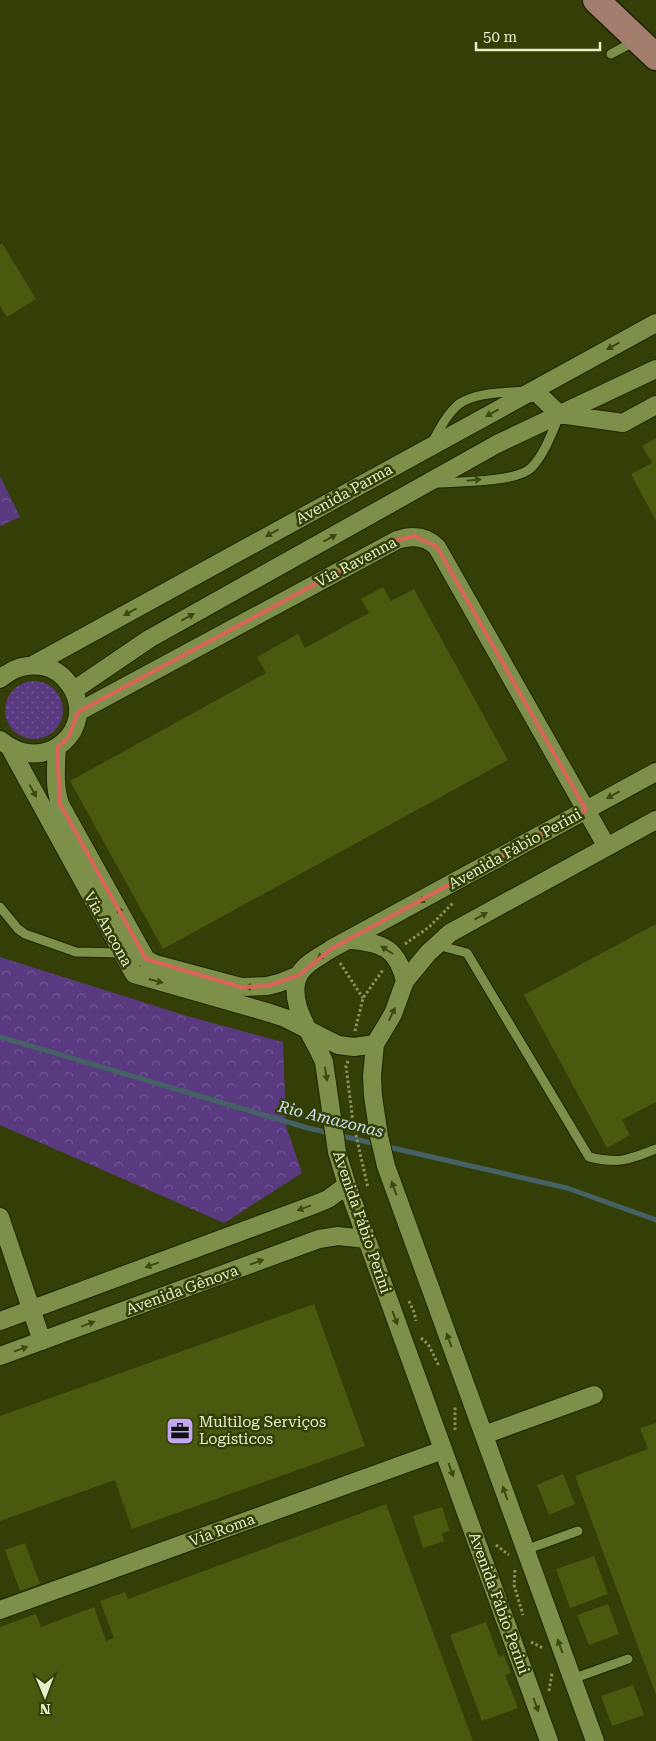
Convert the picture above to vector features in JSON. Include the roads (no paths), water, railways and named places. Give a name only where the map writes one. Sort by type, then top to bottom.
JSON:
[{"type":"main road","points":[[596,0],[647,48]]},
{"type":"street","name":"Avenida Parma","points":[[0,679],[8,672],[20,667],[33,665],[656,323]]},
{"type":"street","name":"Avenida Parma","points":[[74,690],[149,639],[497,444],[656,369]]},
{"type":"street","points":[[534,390],[559,414],[623,423],[656,405]]},
{"type":"street","name":"Via Ravenna","points":[[78,712],[397,540],[405,537],[424,538],[437,547],[607,847]]},
{"type":"street","points":[[5,744],[21,753],[46,753],[57,748],[68,738],[75,726],[78,712],[74,690],[57,672],[33,665]]},
{"type":"street","name":"Via Ancona","points":[[5,744],[131,970],[140,977],[270,1013],[308,1029]]},
{"type":"street","name":"Via Ancona","points":[[57,748],[55,782],[56,794],[60,804],[146,959],[154,964],[241,986],[267,986],[299,975]]},
{"type":"street","name":"Avenida Fábio Perini","points":[[549,1741],[347,1185],[337,1152],[324,1062],[301,1016],[296,1003],[296,990],[299,975],[311,962],[331,949],[351,940],[656,772]]},
{"type":"street","points":[[595,1741],[572,1679],[520,1554],[484,1435],[386,1166],[379,1136],[372,1089],[375,1044],[393,1014],[405,982],[437,945],[450,933],[656,820]]},
{"type":"street","points":[[351,940],[382,946],[394,955],[402,967],[405,982]]},
{"type":"street","points":[[308,1029],[338,1045],[354,1047],[375,1044]]},
{"type":"street","points":[[0,1321],[316,1204],[328,1199],[347,1185]]},
{"type":"street","points":[[0,1216],[42,1341]]},
{"type":"street","name":"Avenida Gênova","points":[[0,1356],[319,1239],[338,1236],[366,1239]]},
{"type":"street","points":[[484,1435],[594,1395]]},
{"type":"street","name":"Via Roma","points":[[0,1610],[443,1450]]},
{"type":"lane","points":[[611,54],[647,48]]},
{"type":"lane","points":[[428,448],[449,415],[460,404],[488,395],[534,390]]},
{"type":"lane","points":[[426,484],[505,478],[520,475],[539,458],[559,414]]},
{"type":"lane","points":[[0,907],[18,929],[25,934],[76,952],[121,952]]},
{"type":"lane","points":[[437,945],[467,953],[589,1157],[608,1162],[627,1161],[656,1149]]},
{"type":"lane","points":[[520,1554],[578,1531]]},
{"type":"lane","points":[[572,1679],[628,1659]]},
{"type":"waterway","name":"Rio Amazonas","points":[[0,1037],[330,1133]]},
{"type":"waterway","name":"Rio Amazonas","points":[[338,1135],[376,1144]]},
{"type":"waterway","name":"Rio Amazonas","points":[[384,1146],[567,1188],[656,1220]]},
{"type":"place","name":"Multilog Serviços Logísticos","points":[[180,1431]]}]
